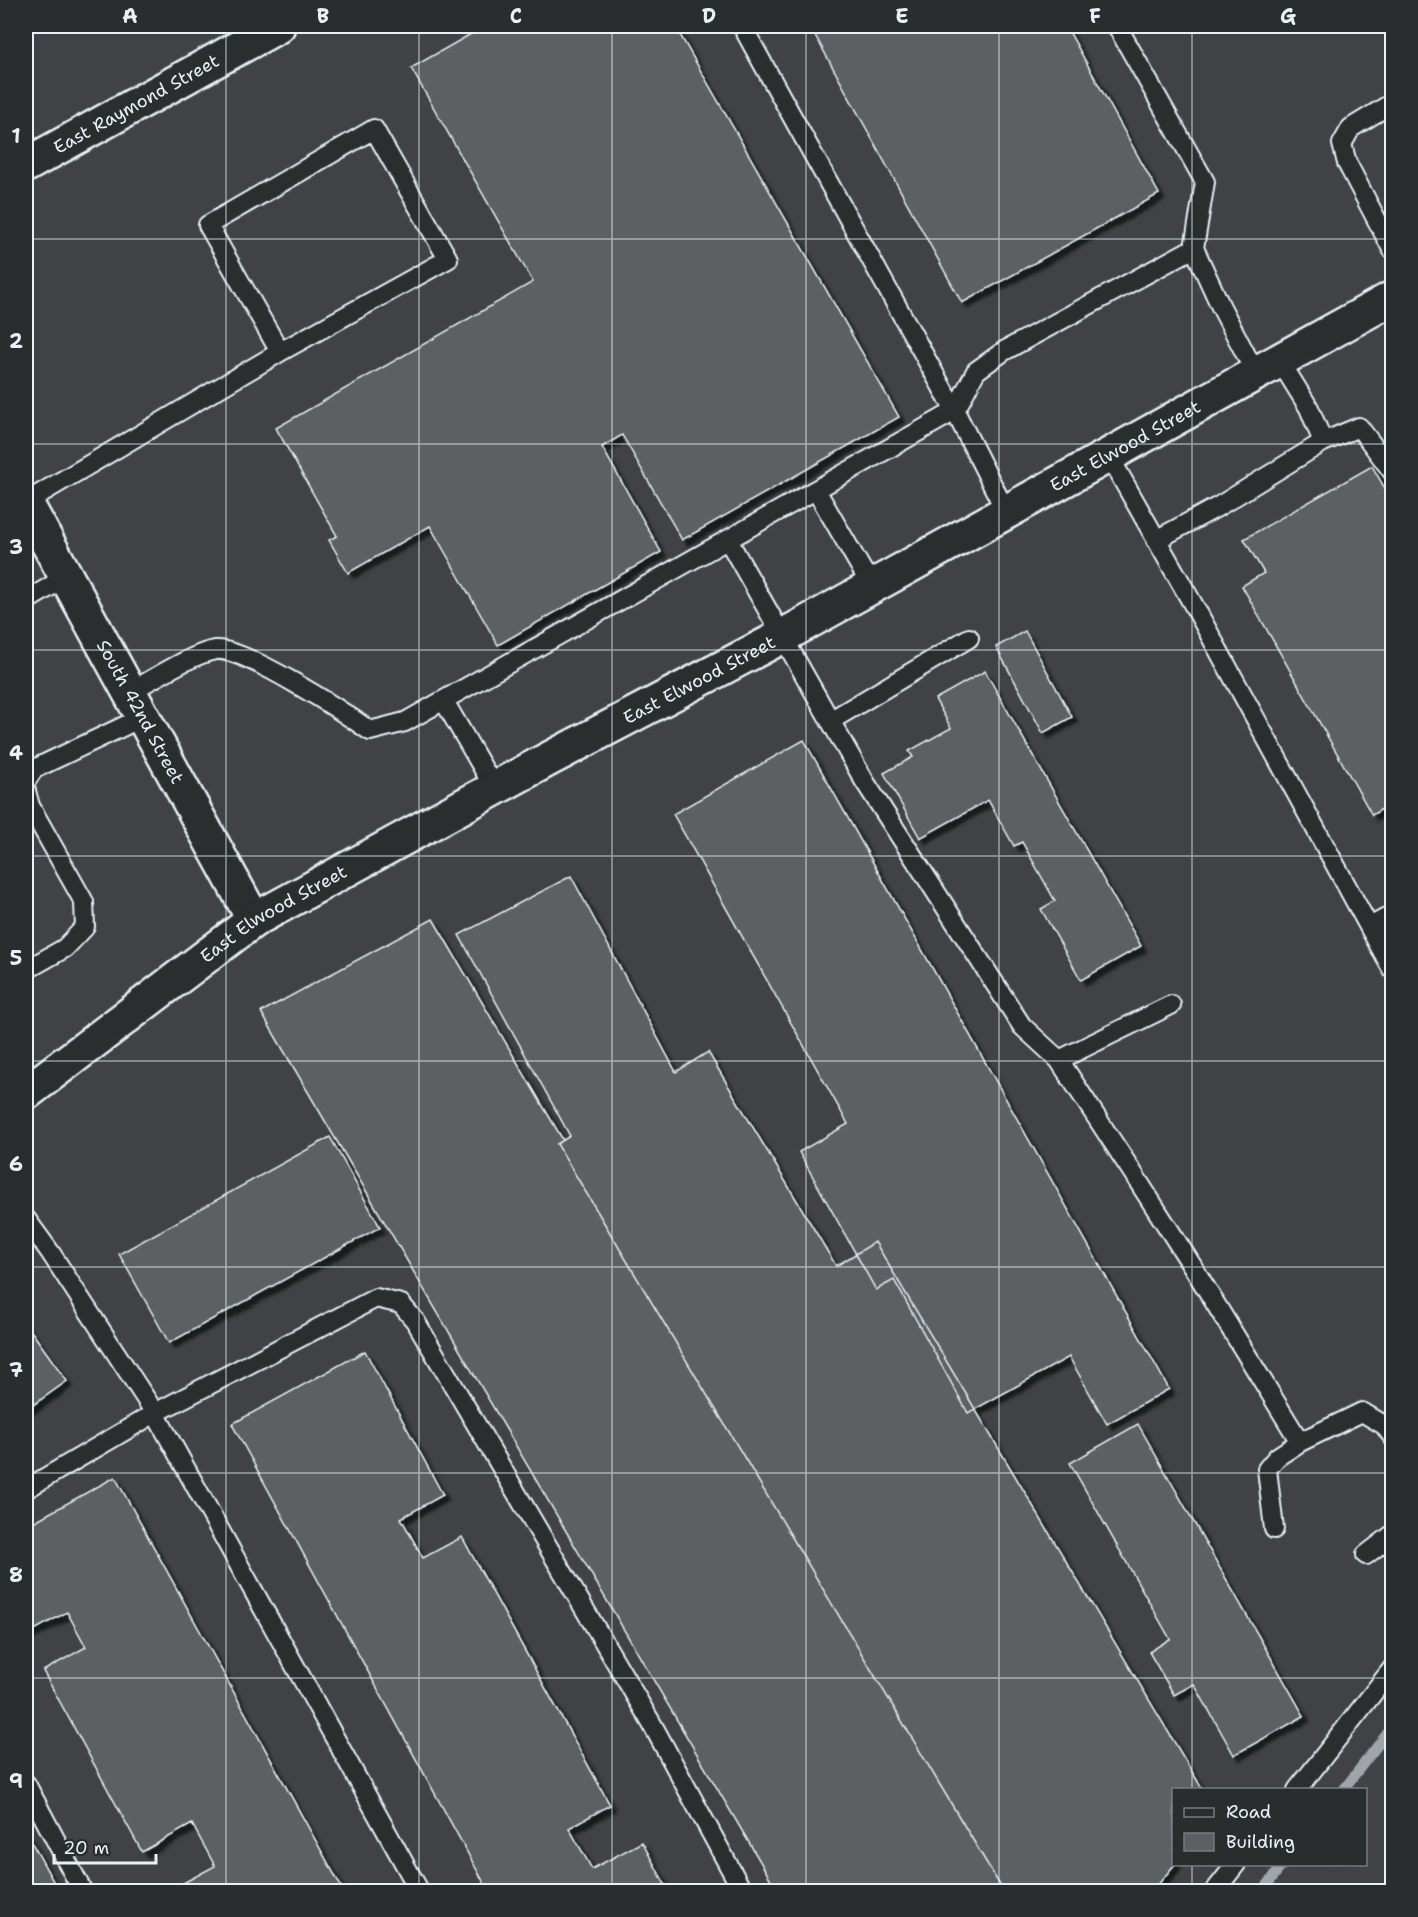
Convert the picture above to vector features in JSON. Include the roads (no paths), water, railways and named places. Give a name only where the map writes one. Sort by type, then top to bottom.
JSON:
[{"type":"street","name":"East Raymond Street","points":[[26,165],[278,26]]},
{"type":"street","name":"East Elwood Street","points":[[26,1093],[254,920],[783,636],[1392,298]]},
{"type":"street","name":"South 42nd Street","points":[[26,503],[254,920]]},
{"type":"lane","points":[[742,26],[955,411],[1006,512]]},
{"type":"lane","points":[[1117,26],[1205,182],[1194,248],[1221,307],[1268,367],[1309,408],[1323,442]]},
{"type":"lane","points":[[1392,103],[1351,128],[1342,144],[1347,163],[1392,249]]},
{"type":"lane","points":[[26,503],[280,352],[448,259],[374,129],[208,225],[280,352]]},
{"type":"lane","points":[[26,781],[34,769],[136,705],[188,660],[217,650],[242,655],[336,707],[370,731],[405,722],[955,411],[976,371],[1004,351],[1194,248]]},
{"type":"lane","points":[[1156,540],[1219,506],[1323,442],[1359,427],[1392,471]]},
{"type":"lane","points":[[1109,456],[1392,969]]},
{"type":"lane","points":[[816,490],[872,586]]},
{"type":"lane","points":[[728,540],[865,782],[1022,1026],[1059,1060],[1193,1266],[1300,1442]]},
{"type":"lane","points":[[26,601],[66,578]]},
{"type":"lane","points":[[830,721],[969,638]]},
{"type":"lane","points":[[444,701],[495,789]]},
{"type":"lane","points":[[26,791],[30,806],[84,902],[85,927],[65,948],[26,970]]},
{"type":"lane","points":[[1370,927],[1392,915]]},
{"type":"lane","points":[[1059,1060],[1171,1005]]},
{"type":"lane","points":[[26,1219],[155,1413],[420,1892]]},
{"type":"lane","points":[[26,1489],[155,1413],[376,1299],[401,1304],[416,1322],[652,1724],[743,1892]]},
{"type":"lane","points":[[1274,1529],[1267,1469],[1277,1457],[1300,1442],[1362,1412],[1384,1425],[1392,1436]]},
{"type":"lane","points":[[1366,1555],[1392,1535]]},
{"type":"lane","points":[[1300,1788],[1392,1669]]},
{"type":"lane","points":[[26,1784],[82,1892]]},
{"type":"lane","points":[[1214,1892],[1234,1866]]},
{"type":"waterway","points":[[1345,1788],[1392,1727]]},
{"type":"waterway","points":[[1262,1892],[1282,1866]]}]
